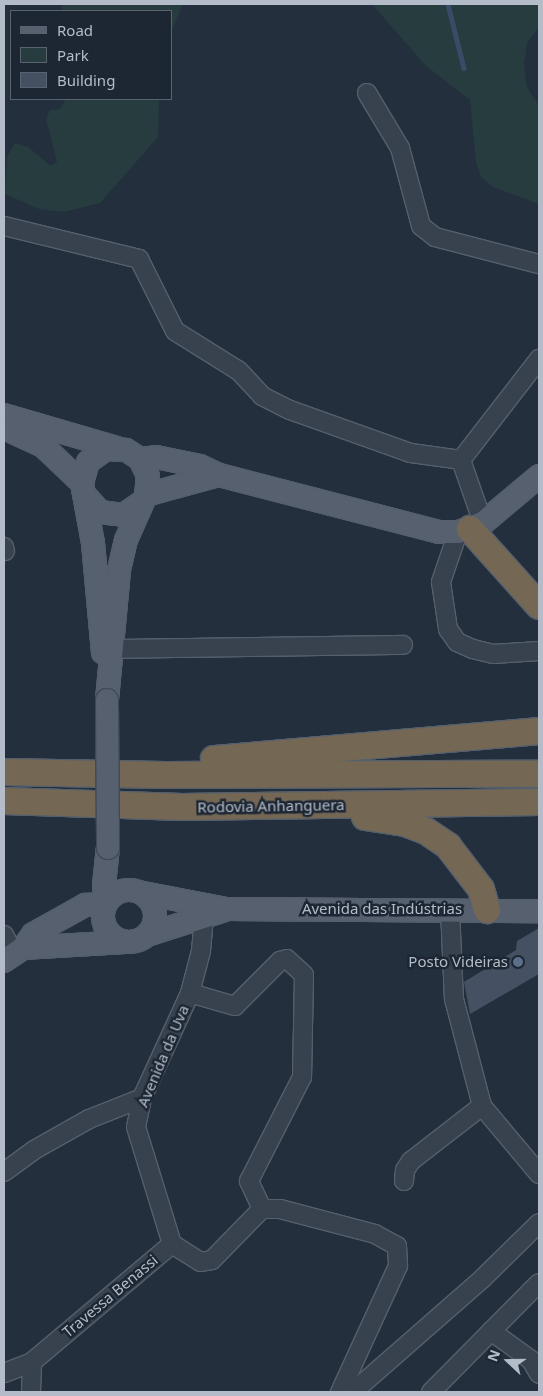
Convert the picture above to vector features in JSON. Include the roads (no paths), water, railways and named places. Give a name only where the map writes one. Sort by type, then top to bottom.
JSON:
[{"type":"highway","points":[[470,528],[539,606]]},
{"type":"highway","points":[[164,775],[211,759],[539,731]]},
{"type":"highway","name":"Rodovia Anhanguera","points":[[4,772],[164,775],[539,774]]},
{"type":"highway","name":"Rodovia Anhanguera","points":[[4,801],[182,807],[539,802]]},
{"type":"highway","points":[[182,807],[225,814],[375,817],[405,823],[426,831],[448,846],[468,869],[481,890],[487,910]]},
{"type":"main road","points":[[4,415],[117,448],[140,459],[156,457],[200,466],[219,475],[407,525],[470,528],[539,476]]},
{"type":"main road","points":[[4,428],[43,446],[83,489],[90,504],[111,515],[134,510],[144,498],[219,475]]},
{"type":"main road","points":[[117,448],[106,449],[88,462],[83,489],[107,676],[108,851],[104,885],[103,924],[108,932],[125,942]]},
{"type":"main road","points":[[107,676],[123,551],[144,498],[148,476],[140,459]]},
{"type":"main road","points":[[11,949],[125,942],[140,940],[147,935],[152,929],[156,913],[149,898],[135,892],[108,851]]},
{"type":"main road","points":[[11,949],[33,934],[85,905],[105,902],[135,892]]},
{"type":"main road","name":"Avenida das Indústrias","points":[[135,892],[226,909],[539,911]]},
{"type":"main road","name":"Avenida das Indústrias","points":[[147,935],[226,909]]},
{"type":"street","points":[[367,93],[400,148],[421,226],[435,237],[539,264]]},
{"type":"street","points":[[4,226],[138,259],[175,331],[239,371],[262,396],[290,410],[411,453],[461,460]]},
{"type":"street","points":[[539,359],[461,460],[470,528],[441,582],[448,629],[457,642],[473,649],[493,654],[539,651]]},
{"type":"street","points":[[111,649],[403,645]]},
{"type":"street","points":[[450,909],[454,998],[482,1106],[539,1174]]},
{"type":"street","name":"Avenida da Uva","points":[[158,1194],[144,1160],[136,1126],[142,1098],[190,993],[201,951],[204,917]]},
{"type":"street","points":[[190,993],[235,1006],[280,961],[288,960],[298,966],[304,975],[302,1077],[249,1181],[262,1209]]},
{"type":"street","points":[[4,1172],[34,1150],[89,1119],[142,1098]]},
{"type":"street","points":[[404,1180],[405,1170],[411,1162],[482,1106]]},
{"type":"street","name":"Travessa Benassi","points":[[4,1374],[32,1362],[172,1244],[158,1194]]},
{"type":"street","points":[[172,1244],[201,1262],[212,1260],[262,1209],[280,1209],[375,1234],[397,1246],[398,1266],[340,1392]]},
{"type":"street","points":[[353,1392],[483,1278],[539,1223]]},
{"type":"street","points":[[431,1392],[539,1283]]},
{"type":"street","points":[[491,1331],[537,1363]]},
{"type":"street","points":[[31,1392],[32,1362]]},
{"type":"waterway","points":[[448,4],[464,68]]},
{"type":"place","name":"Posto Videiras","points":[[518,962]]}]
